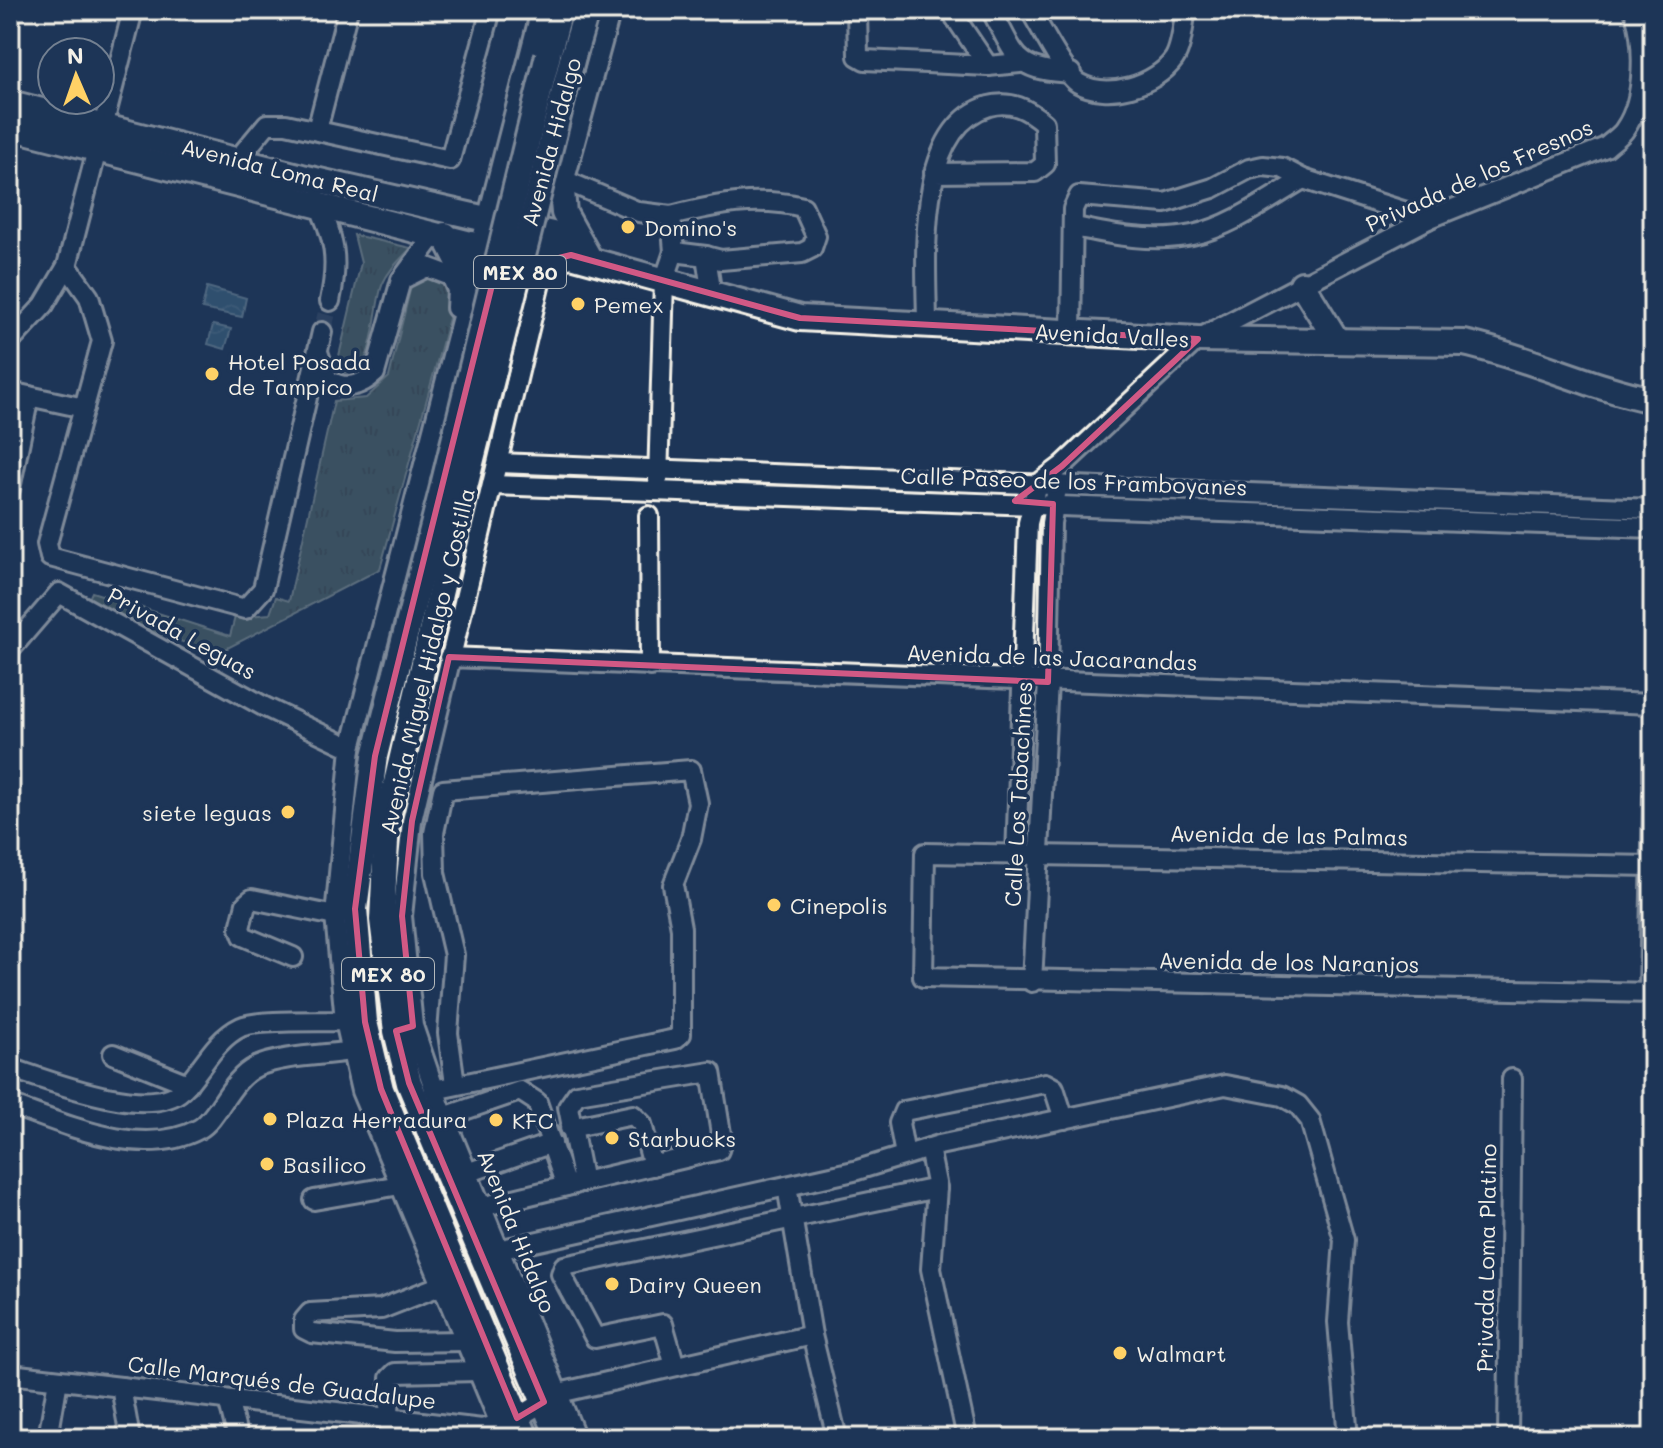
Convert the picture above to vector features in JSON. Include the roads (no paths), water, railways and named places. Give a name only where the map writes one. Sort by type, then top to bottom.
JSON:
[{"type":"main road","name":"Avenida Miguel Hidalgo y Costilla","points":[[559,1438],[551,1398],[409,1083],[404,1028],[382,920],[387,821],[454,486],[560,10]]},
{"type":"main road","name":"Avenida Miguel Hidalgo y Costilla","points":[[512,1429],[381,1089],[360,1050],[365,1022],[355,909],[375,756],[587,10]]},
{"type":"main road","name":"Avenida Loma Real","points":[[10,103],[101,137],[317,202],[478,246],[546,261]]},
{"type":"main road","name":"Avenida Loma Real","points":[[10,127],[101,137],[238,159],[302,177],[488,208],[559,204]]},
{"type":"main road","points":[[559,204],[581,258]]},
{"type":"main road","points":[[559,204],[581,258]]},
{"type":"main road","points":[[440,234],[470,278]]},
{"type":"main road","name":"Avenida Valles","points":[[546,261],[581,258],[800,318],[1198,339],[1464,343],[1506,352],[1614,392],[1653,400]]},
{"type":"main road","points":[[1302,284],[1337,341]]},
{"type":"street","points":[[10,342],[44,305],[67,266],[133,10]]},
{"type":"street","points":[[317,130],[348,10]]},
{"type":"street","points":[[238,159],[267,124],[317,130],[450,160],[491,10]]},
{"type":"street","name":"Avenida Hidalgo","points":[[512,1429],[478,1371],[361,1091],[360,1050],[345,1021],[335,916],[351,748],[541,10]]},
{"type":"street","name":"Avenida Hidalgo","points":[[576,1438],[551,1398],[481,1207],[434,1090],[404,1028],[402,916],[412,821],[449,657],[559,204],[611,10]]},
{"type":"street","points":[[857,10],[855,46],[858,56],[865,60],[988,66],[1020,63],[1043,72],[1071,73]]},
{"type":"street","points":[[950,10],[988,66]]},
{"type":"street","points":[[991,10],[1020,63]]},
{"type":"street","points":[[1030,10],[1076,82],[1097,89],[1125,89],[1158,75],[1176,57],[1186,10]]},
{"type":"street","points":[[1172,10],[1181,31]]},
{"type":"street","name":"Privada de los Fresnos","points":[[1198,339],[1428,219],[1606,147],[1626,129],[1643,67],[1643,35],[1634,10]]},
{"type":"street","points":[[927,327],[927,247],[934,173],[949,135],[973,111],[995,105],[1026,107],[1044,123],[1045,164],[1035,172],[934,173]]},
{"type":"street","points":[[1071,333],[1073,209],[1079,196],[1165,203],[1213,188],[1249,169],[1263,166],[1282,168],[1303,179],[1428,219]]},
{"type":"street","points":[[302,177],[335,238],[335,280],[330,301]]},
{"type":"street","points":[[1075,227],[1109,235],[1193,235],[1246,212],[1303,179]]},
{"type":"street","points":[[559,204],[671,216],[726,201],[782,202],[803,207],[816,236],[812,248],[802,253],[721,260],[674,252]]},
{"type":"street","points":[[657,491],[664,281],[674,252],[671,216]]},
{"type":"street","points":[[318,352],[328,380],[339,386],[364,384],[375,373],[382,358],[401,280],[440,234]]},
{"type":"street","points":[[706,256],[712,296]]},
{"type":"street","points":[[67,266],[89,297],[102,341],[47,544],[50,557],[245,609],[263,589],[322,332]]},
{"type":"street","points":[[401,280],[427,267],[451,276],[457,290],[456,337]]},
{"type":"street","points":[[470,278],[506,274],[532,280],[540,287]]},
{"type":"street","points":[[1038,484],[1062,466],[1198,339]]},
{"type":"street","points":[[10,392],[84,408]]},
{"type":"street","points":[[10,489],[29,396]]},
{"type":"street","name":"Calle Paseo de los Framboyanes","points":[[498,463],[1653,509]]},
{"type":"street","points":[[560,465],[562,487]]},
{"type":"street","name":"Calle Los Tabachines","points":[[1032,982],[1048,682],[1053,504],[1062,466]]},
{"type":"street","name":"Calle Los Tabachines","points":[[1016,857],[1030,503],[1038,484]]},
{"type":"street","name":"Calle Paseo de los Framboyanes","points":[[493,485],[1653,528]]},
{"type":"street","points":[[649,516],[650,666]]},
{"type":"street","name":"Privada Leguas","points":[[10,650],[59,593],[265,707],[351,748]]},
{"type":"street","name":"Avenida de las Jacarandas","points":[[449,657],[1653,704]]},
{"type":"street","points":[[419,789],[443,790],[683,768],[694,776],[698,803],[691,839],[673,885],[681,928],[681,1034],[675,1039],[434,1090]]},
{"type":"street","points":[[443,790],[434,833],[435,873],[454,955],[448,1033],[455,1084]]},
{"type":"street","points":[[1651,993],[1653,795]]},
{"type":"street","name":"Avenida de las Palmas","points":[[923,977],[925,853],[1653,866]]},
{"type":"street","points":[[293,957],[243,936],[240,928],[246,904],[252,899],[335,916]]},
{"type":"street","name":"Avenida de los Naranjos","points":[[923,977],[1032,982],[1651,993]]},
{"type":"street","points":[[10,1068],[124,1101],[148,1101],[178,1094],[215,1048],[243,1026],[345,1021]]},
{"type":"street","points":[[314,1022],[318,1056]]},
{"type":"street","points":[[10,1105],[111,1137],[169,1138],[201,1129],[241,1078],[257,1066],[360,1050]]},
{"type":"street","points":[[113,1054],[188,1084]]},
{"type":"street","points":[[481,1207],[719,1150],[722,1145],[711,1072],[577,1094],[568,1107],[574,1184]]},
{"type":"street","name":"Privada Loma Platino","points":[[1508,1438],[1512,1079]]},
{"type":"street","points":[[905,1155],[899,1123],[904,1111],[1045,1083],[1054,1088],[1064,1119]]},
{"type":"street","points":[[498,1250],[787,1186],[929,1148],[1225,1085],[1282,1096],[1298,1105],[1310,1120],[1344,1240],[1338,1322],[1348,1438]]},
{"type":"street","points":[[444,1117],[520,1091],[537,1102],[552,1143],[574,1184]]},
{"type":"street","points":[[570,1128],[633,1115],[642,1124],[653,1166]]},
{"type":"street","points":[[467,1173],[552,1143]]},
{"type":"street","points":[[929,1148],[937,1188],[931,1269],[967,1438]]},
{"type":"street","points":[[314,1200],[400,1185]]},
{"type":"street","points":[[787,1186],[812,1335],[837,1438]]},
{"type":"street","points":[[675,1366],[663,1324],[595,1338],[561,1274],[564,1266],[937,1188]]},
{"type":"street","points":[[442,1285],[381,1309],[310,1313],[304,1320],[304,1329],[312,1333],[395,1342],[466,1341]]},
{"type":"street","name":"Calle Marqués de Guadalupe","points":[[10,1374],[228,1400],[390,1429],[512,1429],[551,1398],[812,1335]]},
{"type":"street","points":[[390,1429],[390,1378],[395,1373],[478,1371]]},
{"type":"street","points":[[48,1438],[58,1380]]},
{"type":"street","points":[[121,1387],[130,1438]]},
{"type":"street","points":[[228,1400],[238,1438]]},
{"type":"water","points":[[207,287],[246,298],[242,317],[202,309]]},
{"type":"water","points":[[213,325],[231,329],[225,349],[208,344]]},
{"type":"tunnel","points":[[322,332],[330,301]]},
{"type":"place","name":"Domino's","points":[[628,227]]},
{"type":"place","name":"Pemex","points":[[578,304]]},
{"type":"place","name":"Hotel Posada de Tampico","points":[[212,374]]},
{"type":"place","name":"siete leguas","points":[[288,812]]},
{"type":"place","name":"Cinepolis","points":[[774,905]]},
{"type":"place","name":"Plaza Herradura","points":[[270,1119]]},
{"type":"place","name":"KFC","points":[[496,1120]]},
{"type":"place","name":"Starbucks","points":[[612,1138]]},
{"type":"place","name":"Basilico","points":[[267,1164]]},
{"type":"place","name":"Dairy Queen","points":[[612,1284]]},
{"type":"place","name":"Walmart","points":[[1120,1353]]}]
